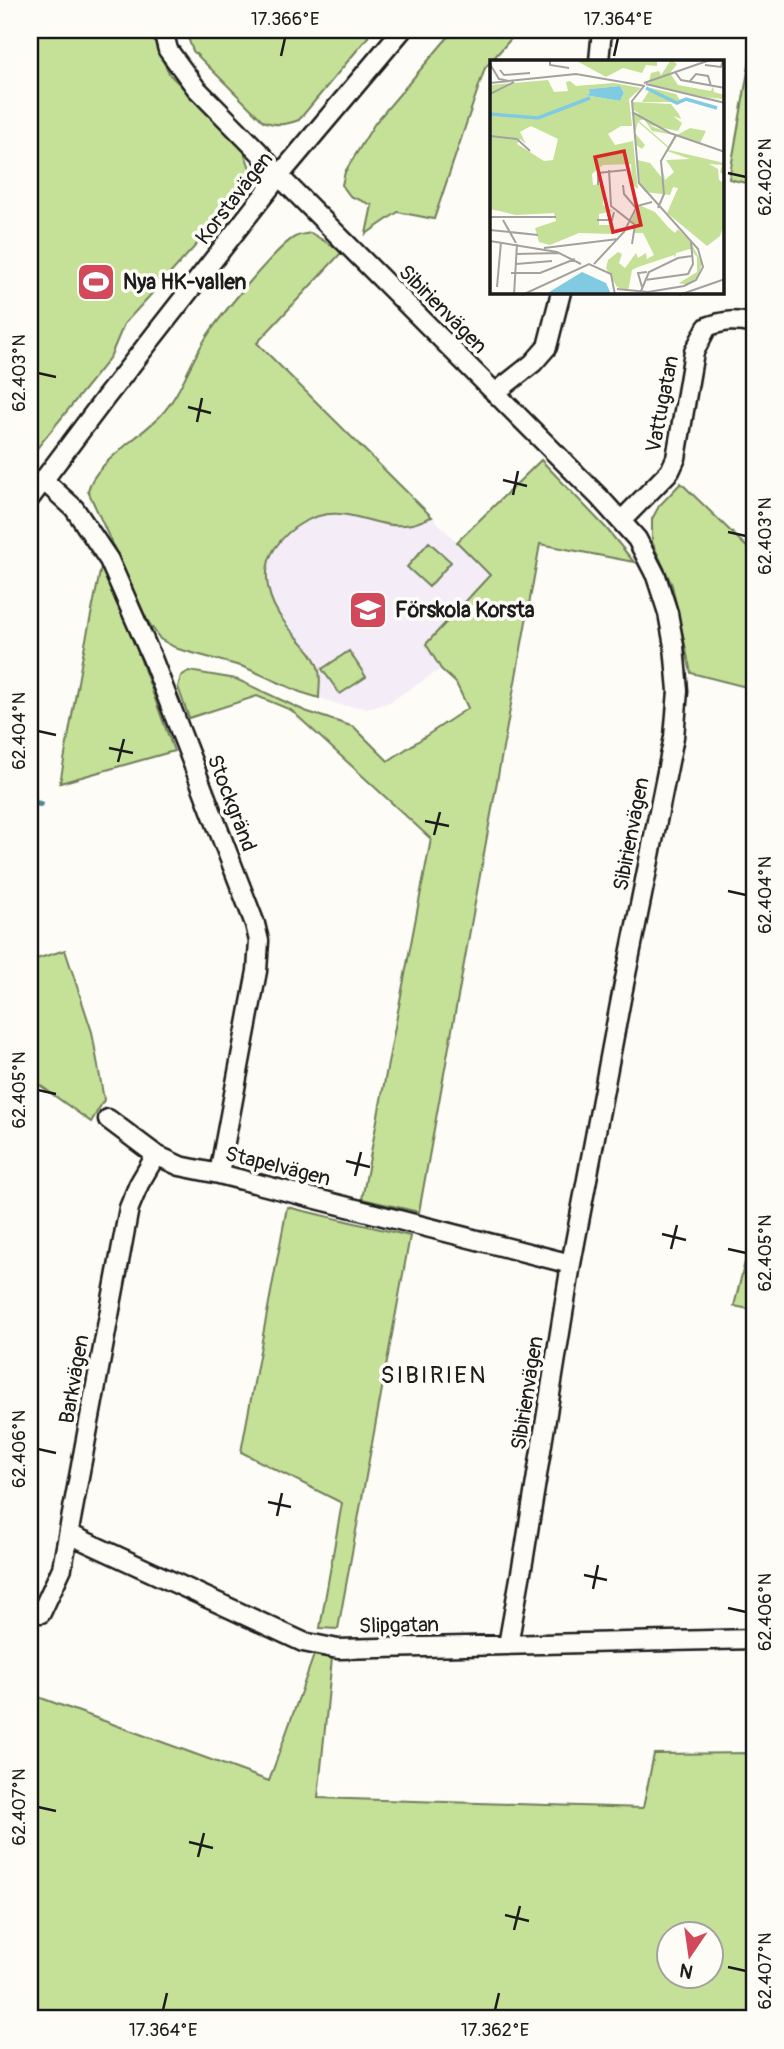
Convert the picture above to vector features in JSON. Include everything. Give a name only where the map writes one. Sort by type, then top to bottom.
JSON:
[{"type":"street","name":"Sibirienvägen","points":[[163,30],[167,50],[195,88],[637,539],[656,576],[668,613],[678,691],[674,737],[571,1264],[508,1645]]},
{"type":"street","name":"Korstavägen","points":[[30,498],[279,176],[402,30]]},
{"type":"street","points":[[598,60],[602,30]]},
{"type":"street","points":[[495,393],[533,363],[547,347],[560,294]]},
{"type":"street","name":"Vattugatan","points":[[621,521],[670,471],[676,458],[694,352],[707,327],[722,320],[754,324]]},
{"type":"street","name":"Stockgränd","points":[[43,480],[74,508],[109,560],[157,671],[255,924],[259,941],[257,971],[219,1174]]},
{"type":"street","name":"Stapelvägen","points":[[108,1119],[156,1155],[180,1166],[571,1264]]},
{"type":"street","name":"Barkvägen","points":[[41,1613],[62,1568],[129,1208],[156,1155]]},
{"type":"street","name":"Slipgatan","points":[[69,1534],[303,1642],[338,1649],[754,1639]]},
{"type":"shaded area","name":"Förskola Korsta","points":[[335,512],[411,525],[432,517],[490,575],[427,644],[441,669],[388,703],[367,708],[340,705],[319,698],[320,672],[314,658],[283,621],[266,581],[274,549],[290,530],[311,518]]},
{"type":"green space","name":"Nya HK-vallen","points":[[30,30],[154,30],[156,47],[170,75],[242,146],[251,171],[241,196],[124,324],[105,364],[30,457]]},
{"type":"green space","points":[[185,30],[369,30],[368,37],[299,120],[273,124],[263,121],[193,51]]},
{"type":"green space","points":[[454,30],[527,30],[517,32],[485,68],[434,219],[398,212],[366,234],[372,205],[350,196],[342,185],[345,172],[375,123]]},
{"type":"green space","points":[[754,37],[754,185],[729,179]]},
{"type":"green space","points":[[311,233],[342,252],[257,343],[432,517],[397,525],[345,514],[318,516],[294,528],[275,548],[268,567],[268,587],[279,615],[317,664],[320,677],[319,698],[244,667],[178,649],[160,639],[147,620],[88,491],[92,481],[108,461],[168,407],[204,341],[247,285],[286,243],[297,236]]},
{"type":"green space","points":[[541,460],[606,528],[634,562],[540,544],[419,1212],[362,1199],[431,839],[291,710],[257,696],[189,718],[178,687],[181,676],[189,671],[236,679],[305,711],[354,727],[388,761],[468,708],[456,683],[441,669],[426,644],[490,575],[457,542]]},
{"type":"green space","points":[[681,483],[754,554],[754,689],[691,673],[672,585],[652,542],[652,519],[659,506]]},
{"type":"green space","points":[[429,542],[451,562],[429,587],[407,567]]},
{"type":"green space","points":[[101,567],[136,647],[174,751],[60,783],[83,654]]},
{"type":"green space","points":[[349,651],[366,677],[340,694],[322,669]]},
{"type":"green space","points":[[65,950],[92,1032],[104,1100],[91,1122],[30,1078],[30,961]]},
{"type":"green space","points":[[287,1207],[410,1236],[338,1629],[320,1628],[342,1503],[241,1452]]},
{"type":"green space","points":[[754,1226],[754,1310],[734,1306]]},
{"type":"green space","points":[[314,1655],[332,1658],[318,1798],[643,1808],[654,1754],[754,1753],[754,2019],[30,2019],[30,1694],[269,1781]]},
{"type":"waterway","points":[[30,802],[40,804]]},
{"type":"place","name":"Nya HK-vallen","points":[[96,282]]},
{"type":"place","name":"Förskola Korsta","points":[[368,610]]},
{"type":"district","name":"SIBIRIEN","points":[[434,1375]]}]
